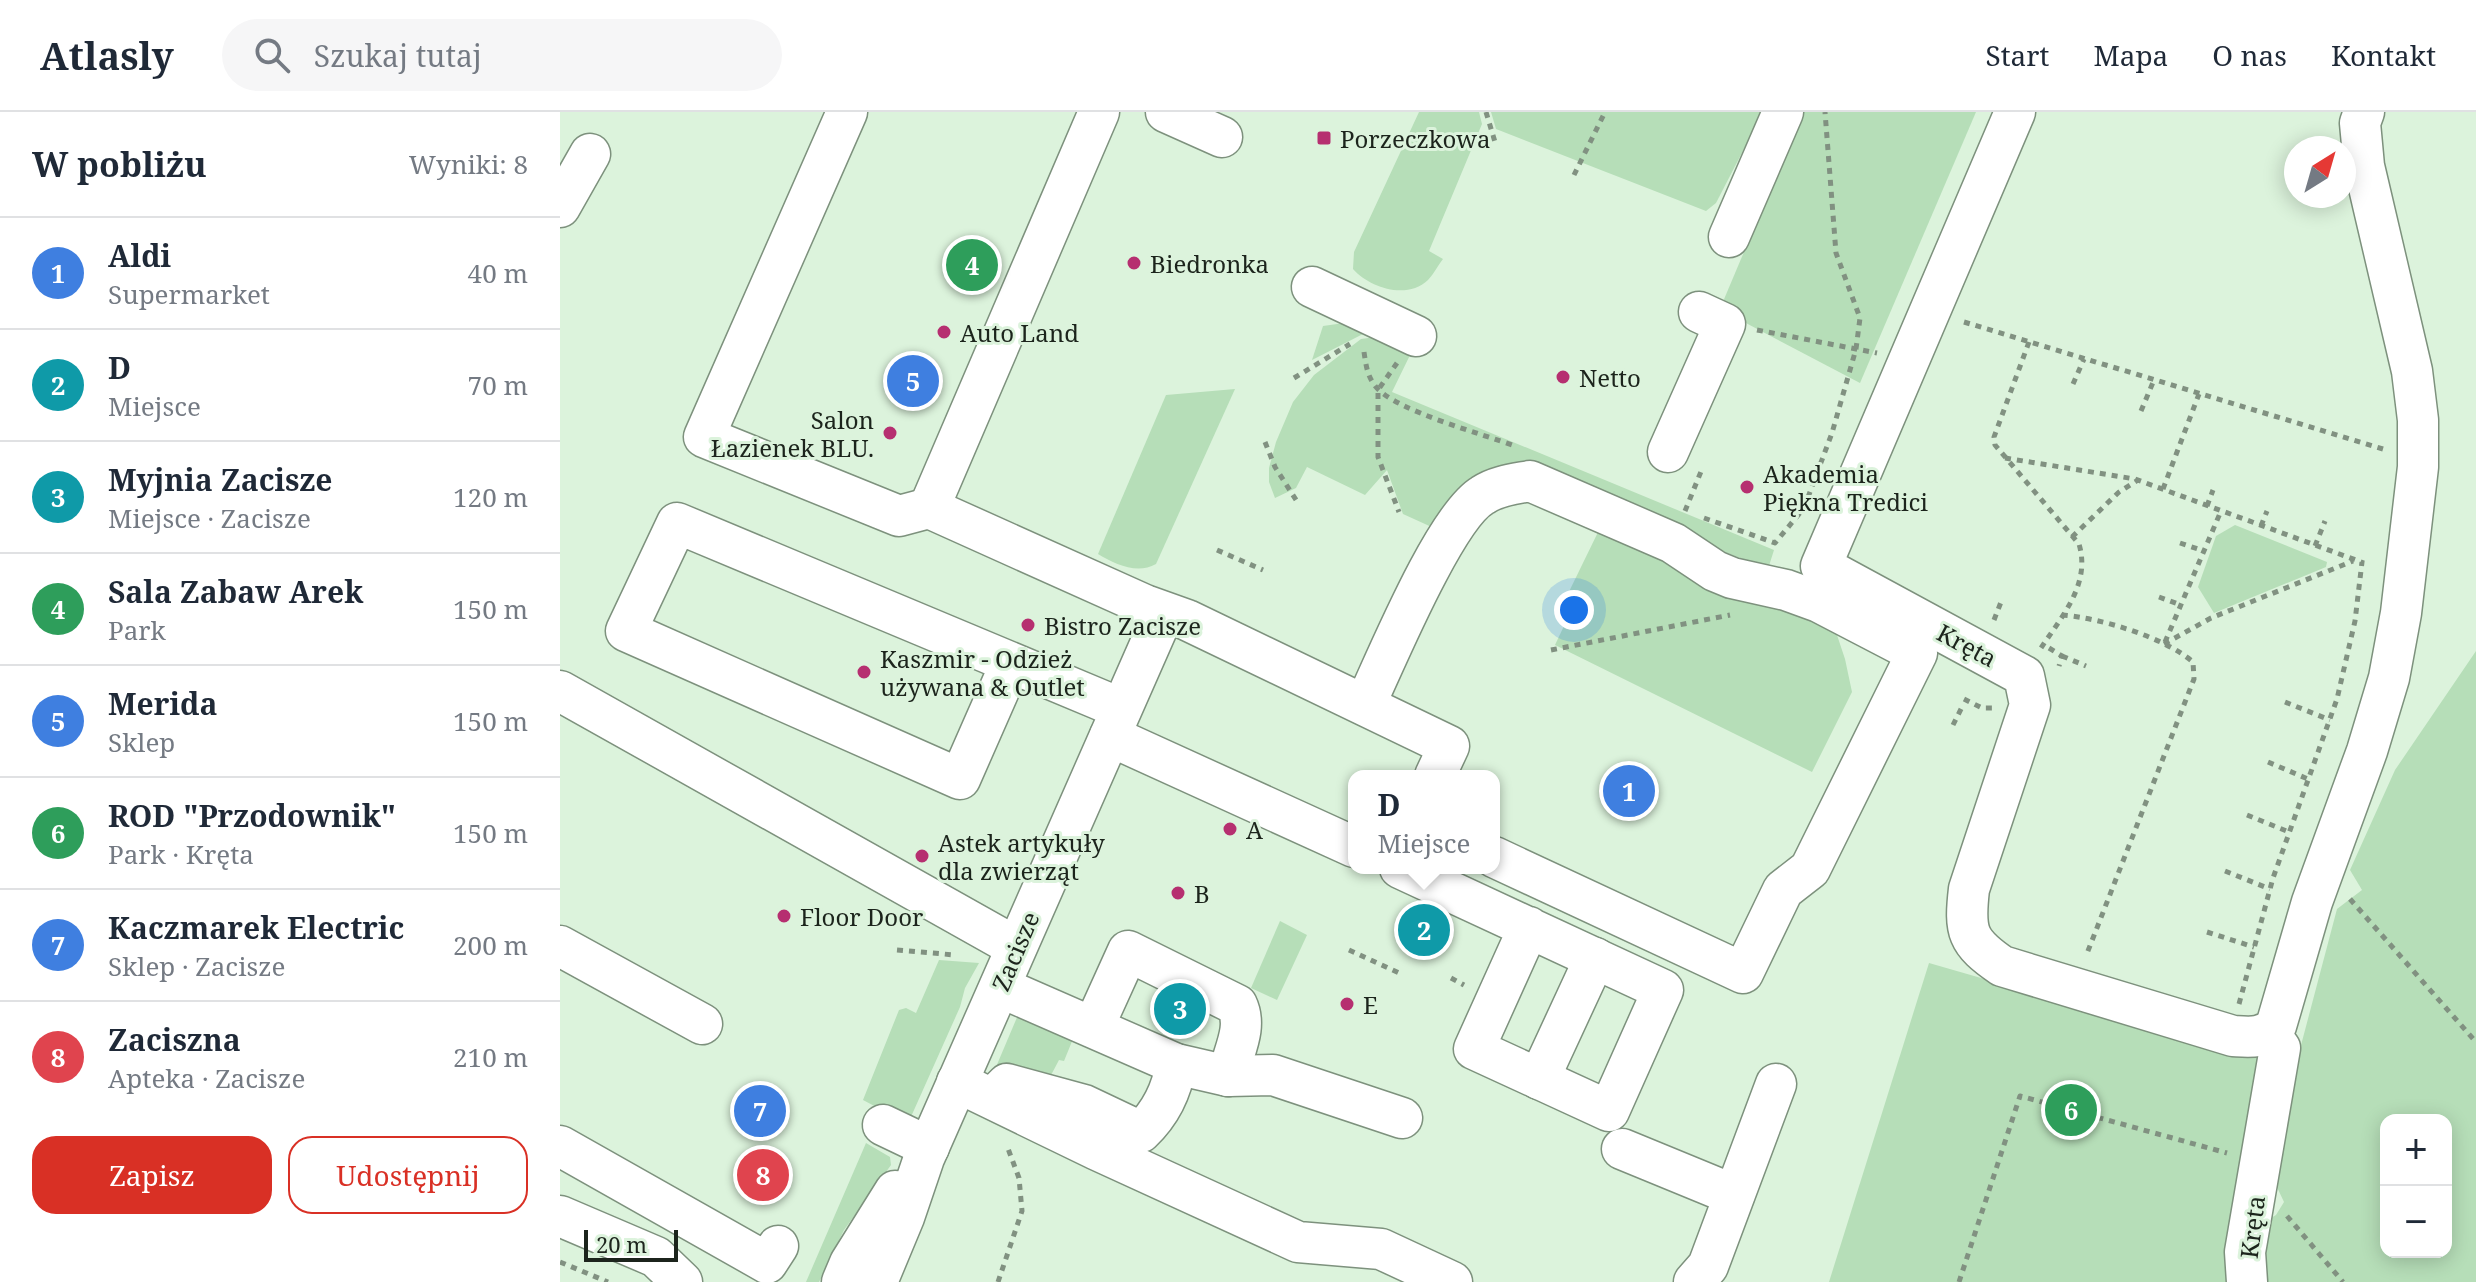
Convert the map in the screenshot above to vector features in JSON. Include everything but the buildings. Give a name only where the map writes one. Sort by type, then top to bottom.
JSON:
[{"type":"street","points":[[847,112],[704,437],[899,516],[929,508],[1164,613],[1187,620],[1449,746],[1438,770]]},
{"type":"street","points":[[929,508],[1099,112]]},
{"type":"street","points":[[1166,112],[1222,137]]},
{"type":"street","points":[[1729,237],[1783,112]]},
{"type":"street","name":"Kręta","points":[[2015,112],[1821,566],[2042,664],[1969,889],[1965,919],[1977,948],[2002,966],[2112,999],[2251,1034],[2280,1048],[2245,1252],[2247,1282]]},
{"type":"street","points":[[2251,1034],[2276,1026],[2324,868],[2367,751],[2389,678],[2418,467],[2418,420],[2412,371],[2353,116]]},
{"type":"street","points":[[560,207],[590,154]]},
{"type":"street","points":[[1312,287],[1416,336]]},
{"type":"street","points":[[1668,452],[1712,318]]},
{"type":"street","points":[[1365,705],[1429,571],[1460,517],[1483,494],[1530,481],[1673,543],[1715,571],[1819,602],[1917,653]]},
{"type":"street","points":[[1011,663],[960,779],[626,631],[677,523],[1011,663],[1348,844]]},
{"type":"street","name":"Zacisze","points":[[842,1282],[850,1263],[899,1184],[926,1152],[985,1096],[1000,987],[1164,613]]},
{"type":"street","points":[[1826,783],[1868,688],[1917,653]]},
{"type":"street","points":[[1500,860],[1743,973],[1783,890],[1810,869],[1917,653]]},
{"type":"street","points":[[560,691],[910,920],[1016,947]]},
{"type":"street","points":[[1413,874],[1529,927],[1663,990],[1609,1111],[1474,1049],[1529,927]]},
{"type":"street","points":[[560,946],[702,1024]]},
{"type":"street","points":[[1094,1026],[1128,951],[1237,1005],[1242,1016],[1240,1036],[1228,1076]]},
{"type":"street","points":[[1539,1079],[1595,958]]},
{"type":"street","points":[[1000,987],[1176,1064],[1228,1076],[1273,1075],[1402,1118]]},
{"type":"street","points":[[985,1096],[1007,1084],[1084,1105],[1141,1132],[1155,1118],[1174,1079],[1176,1064]]},
{"type":"street","points":[[1694,1282],[1708,1266],[1776,1084]]},
{"type":"street","points":[[985,1096],[1298,1242],[1381,1249],[1452,1282]]},
{"type":"street","points":[[883,1125],[926,1152]]},
{"type":"street","points":[[560,1146],[767,1263],[778,1246]]},
{"type":"street","points":[[1622,1149],[1734,1195]]},
{"type":"street","name":"Zacisze","points":[[877,1282],[926,1152]]},
{"type":"street","points":[[560,1216],[656,1257],[682,1282]]},
{"type":"path","points":[[1486,112],[1495,142]]},
{"type":"path","points":[[1574,175],[1605,112]]},
{"type":"path","points":[[1928,312],[2389,451]]},
{"type":"path","points":[[1712,318],[1908,359]]},
{"type":"path","points":[[1399,512],[1378,457],[1378,390],[1416,336]]},
{"type":"path","points":[[1294,378],[1353,342]]},
{"type":"path","points":[[2029,342],[1994,437],[1995,445],[2079,544],[2084,561],[2078,589],[2062,615],[2042,664]]},
{"type":"path","points":[[2073,384],[2084,359]]},
{"type":"path","points":[[2141,411],[2154,380]]},
{"type":"path","points":[[2163,489],[2199,394]]},
{"type":"path","points":[[1265,442],[1275,467],[1298,503]]},
{"type":"path","points":[[2005,458],[2139,480],[2405,578]]},
{"type":"path","points":[[2072,537],[2119,492],[2139,480]]},
{"type":"path","points":[[2207,506],[2213,490]]},
{"type":"path","points":[[2164,644],[2221,511]]},
{"type":"path","points":[[2261,526],[2267,511]]},
{"type":"path","points":[[2315,546],[2325,521]]},
{"type":"path","points":[[2180,543],[2204,551]]},
{"type":"path","points":[[1217,550],[1263,570]]},
{"type":"path","points":[[2164,644],[2211,618],[2354,560]]},
{"type":"path","points":[[2251,1034],[2254,947],[2289,832],[2337,699],[2355,621],[2362,562]]},
{"type":"path","points":[[2159,597],[2181,605]]},
{"type":"path","points":[[1551,650],[1733,614]]},
{"type":"path","points":[[2062,615],[2086,617],[2180,651],[2193,662],[2194,679],[2086,958],[2076,966]]},
{"type":"path","points":[[2042,664],[2062,656],[2086,666]]},
{"type":"path","points":[[2042,664],[2062,656]]},
{"type":"path","points":[[2285,702],[2330,720]]},
{"type":"path","points":[[1953,725],[1963,705]]},
{"type":"path","points":[[2268,762],[2308,779]]},
{"type":"path","points":[[2247,815],[2289,832]]},
{"type":"path","points":[[2324,868],[2476,1042]]},
{"type":"path","points":[[2225,871],[2270,889]]},
{"type":"path","points":[[910,920],[957,955]]},
{"type":"path","points":[[2207,932],[2254,947]]},
{"type":"path","points":[[1349,950],[1399,973]]},
{"type":"path","points":[[985,1096],[1019,1178],[1022,1211],[998,1282]]},
{"type":"path","points":[[1959,1282],[2020,1096],[2260,1172],[2343,1282]]},
{"type":"path","points":[[560,1262],[608,1282]]},
{"type":"green space","points":[[1419,112],[1479,112],[1482,124],[1429,251],[1443,259],[1430,278],[1419,286],[1389,289],[1369,282],[1353,269],[1354,252]]},
{"type":"green space","points":[[1491,112],[1763,112],[1716,203],[1706,211],[1496,129]]},
{"type":"green space","points":[[1803,112],[1976,112],[1860,383],[1744,322],[1722,304]]},
{"type":"green space","points":[[1344,323],[1364,329],[1363,334],[1312,360],[1323,326]]},
{"type":"green space","points":[[1382,336],[1412,351],[1392,392],[1774,550],[1768,569],[1528,474],[1436,529],[1403,514],[1387,470],[1365,495],[1307,467],[1296,488],[1275,498],[1269,482],[1269,468],[1293,402],[1314,375],[1361,339]]},
{"type":"green space","points":[[1235,389],[1156,564],[1134,568],[1098,554],[1166,395]]},
{"type":"green space","points":[[2235,525],[2327,562],[2326,567],[2214,613],[2198,587],[2216,536]]},
{"type":"green space","points":[[1601,526],[1835,629],[1852,692],[1812,772],[1555,645],[1571,611],[1562,606]]},
{"type":"green space","points":[[2476,651],[2476,1282],[2261,1282],[2269,1219],[2276,1215],[2284,1202],[2275,1183],[2295,1068],[2337,909],[2362,890],[2350,870],[2395,770]]},
{"type":"green space","points":[[1280,921],[1307,935],[1277,1000],[1251,988]]},
{"type":"green space","points":[[939,960],[979,963],[965,988],[960,1007],[910,1119],[899,1119],[863,1100],[899,1010],[906,1008],[916,1013]]},
{"type":"green space","points":[[1929,963],[2270,1061],[2234,1282],[1829,1282]]},
{"type":"green space","points":[[1018,1015],[1075,1034],[1064,1061],[1059,1060],[1049,1079],[993,1074]]},
{"type":"green space","points":[[866,1143],[890,1157],[891,1165],[844,1230],[819,1282],[806,1282]]},
{"type":"place","name":"Porzeczkowa","points":[[1324,138]]},
{"type":"place","name":"Biedronka","points":[[1134,263]]},
{"type":"place","name":"Sala Zabaw Arek","points":[[972,265]]},
{"type":"place","name":"Auto Land","points":[[944,332]]},
{"type":"place","name":"Netto","points":[[1563,377]]},
{"type":"place","name":"Merida","points":[[913,381]]},
{"type":"place","name":"Salon Łazienek BLU.","points":[[890,433]]},
{"type":"place","name":"Akademia Piękna Tredici","points":[[1747,487]]},
{"type":"place","name":"Bistro Zacisze","points":[[1028,625]]},
{"type":"place","name":"Kaszmir - Odzież używana & Outlet","points":[[864,672]]},
{"type":"place","name":"Aldi","points":[[1629,791]]},
{"type":"place","name":"A","points":[[1230,829]]},
{"type":"place","name":"Astek artykuły dla zwierząt","points":[[922,856]]},
{"type":"place","name":"B","points":[[1178,893]]},
{"type":"place","name":"Floor Door","points":[[784,916]]},
{"type":"place","name":"D","points":[[1424,930]]},
{"type":"place","name":"E","points":[[1347,1004]]},
{"type":"place","name":"Myjnia Zacisze","points":[[1180,1009]]},
{"type":"place","name":"ROD \"Przodownik\"","points":[[2071,1110]]},
{"type":"place","name":"Kaczmarek Electric","points":[[760,1111]]},
{"type":"place","name":"Zaciszna","points":[[763,1175]]}]
